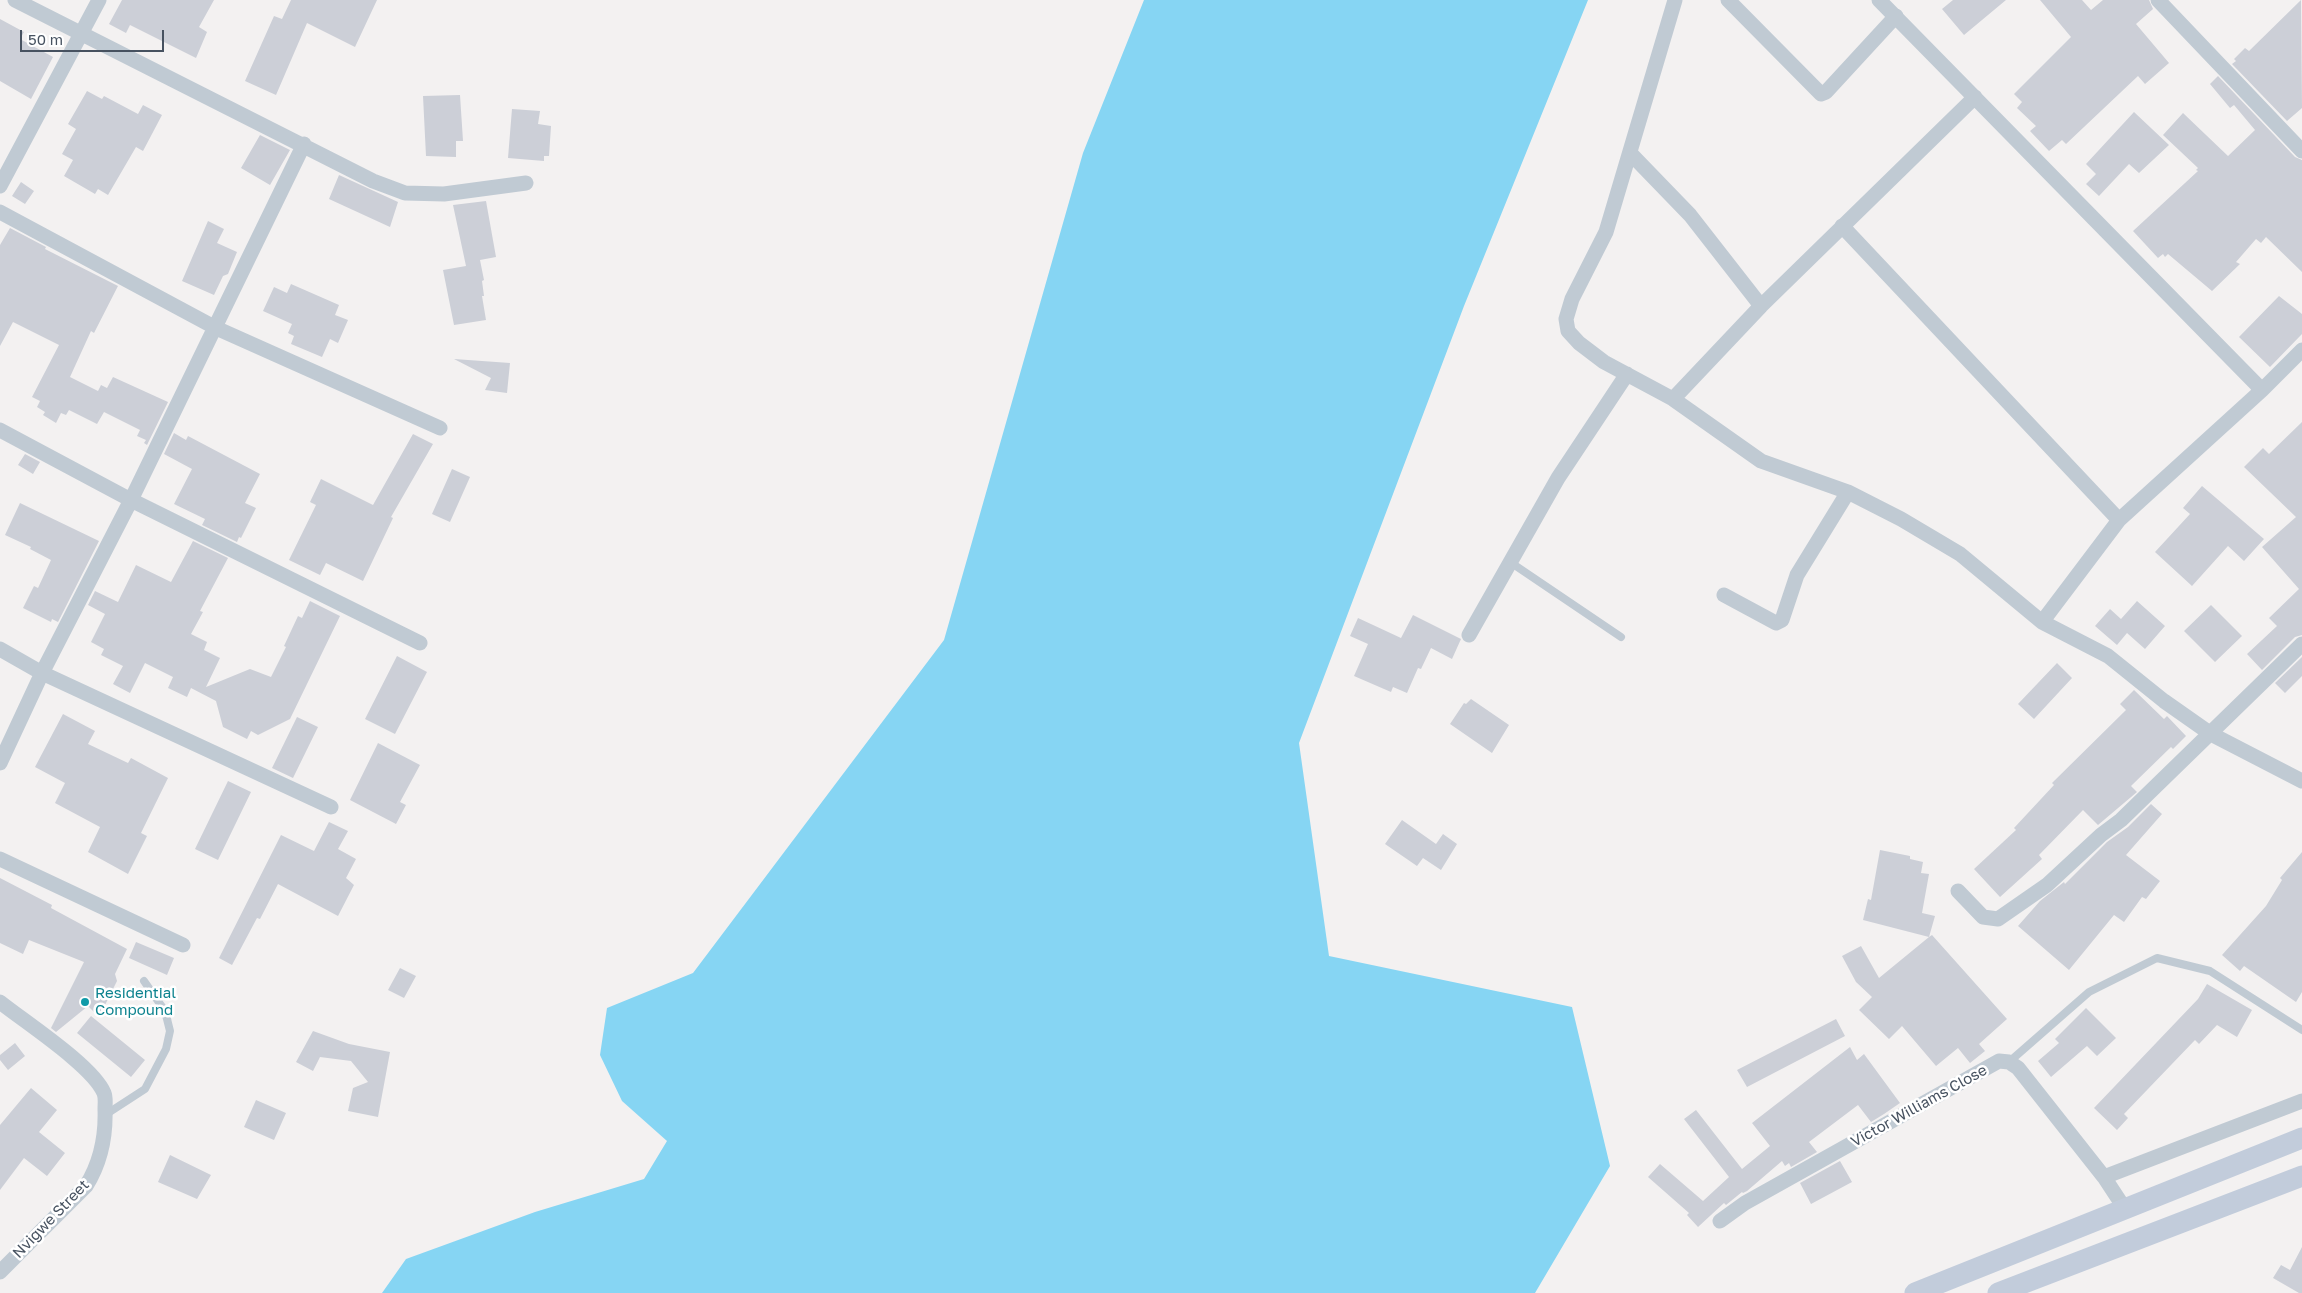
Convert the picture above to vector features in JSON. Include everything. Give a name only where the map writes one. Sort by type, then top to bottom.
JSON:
[{"type":"main road","points":[[1915,1293],[2302,1138]]},
{"type":"main road","points":[[1998,1293],[2302,1176]]},
{"type":"street","points":[[15,0],[304,144],[373,181],[405,193],[444,194],[526,183]]},
{"type":"street","points":[[0,186],[99,0]]},
{"type":"street","points":[[1675,0],[1631,154],[1606,232],[1572,299],[1566,319],[1568,331],[1579,343],[1604,362],[1673,399],[1761,461],[1848,492],[1901,519],[1960,554],[2042,622],[2108,656],[2164,701],[2211,734],[2302,781]]},
{"type":"street","points":[[1728,0],[1820,94],[1826,92],[1896,16]]},
{"type":"street","points":[[1879,0],[2262,390]]},
{"type":"street","points":[[2158,0],[2302,150]]},
{"type":"street","points":[[1673,399],[1842,226],[1975,97]]},
{"type":"street","points":[[0,763],[42,673],[131,500],[216,328],[304,144]]},
{"type":"street","points":[[1631,154],[1690,215],[1762,306]]},
{"type":"street","points":[[0,212],[216,328],[440,428]]},
{"type":"street","points":[[1842,226],[2119,520]]},
{"type":"street","points":[[2042,622],[2119,520],[2262,390],[2302,350]]},
{"type":"street","points":[[1469,635],[1558,478],[1627,374]]},
{"type":"street","points":[[0,430],[131,500],[420,643]]},
{"type":"street","points":[[1724,595],[1776,623],[1782,620],[1797,575],[1848,492]]},
{"type":"street","points":[[1958,891],[1984,917],[1998,919],[2047,885],[2101,835],[2121,820],[2302,644]]},
{"type":"street","points":[[0,649],[42,673],[331,807]]},
{"type":"street","points":[[0,858],[182,945]]},
{"type":"street","name":"Nvigwe Street","points":[[0,1002],[60,1048],[95,1079],[105,1095],[105,1115],[100,1157],[95,1172],[86,1186],[0,1272]]},
{"type":"street","name":"Victor Williams Close","points":[[1720,1221],[1744,1203],[1999,1061],[2009,1062]]},
{"type":"street","points":[[2009,1062],[2018,1068],[2104,1176],[2125,1209]]},
{"type":"street","points":[[2104,1176],[2302,1101]]},
{"type":"lane","points":[[1510,562],[1621,637]]},
{"type":"lane","points":[[2009,1062],[2089,992],[2157,958],[2210,971],[2302,1030]]},
{"type":"lane","points":[[105,1115],[145,1089],[166,1049],[170,1030],[165,1011],[144,982]]},
{"type":"water","points":[[1144,0],[1588,0],[1464,306],[1299,743],[1329,956],[1572,1007],[1610,1166],[1535,1293],[382,1293],[406,1259],[535,1212],[644,1179],[667,1141],[622,1101],[600,1055],[607,1008],[693,973],[944,640],[1083,153]]},
{"type":"building","points":[[122,0],[214,0],[199,27],[207,32],[196,58],[130,25],[126,33],[109,24]]},
{"type":"building","points":[[291,0],[377,0],[355,47],[307,23],[276,95],[245,81],[274,16],[282,19]]},
{"type":"building","points":[[1953,0],[2006,0],[1964,35],[1942,9]]},
{"type":"building","points":[[2040,0],[2082,0],[2091,10],[2103,0],[2149,0],[2153,9],[2136,24],[2169,63],[2145,84],[2138,76],[2066,144],[2062,140],[2049,151],[2030,131],[2036,126],[2017,108],[2022,102],[2014,94],[2071,37]]},
{"type":"building","points":[[2301,0],[2302,108],[2287,121],[2232,64],[2236,61],[2234,59],[2245,48],[2249,51]]},
{"type":"building","points":[[0,19],[24,32],[20,39],[53,57],[31,99],[0,81]]},
{"type":"building","points":[[2218,76],[2295,157],[2302,160],[2302,272],[2266,237],[2261,243],[2256,239],[2236,262],[2240,264],[2212,291],[2168,254],[2165,257],[2163,254],[2158,258],[2133,231],[2198,171],[2196,170],[2198,168],[2163,135],[2183,113],[2228,156],[2255,130],[2234,105],[2230,108],[2210,84]]},
{"type":"building","points":[[87,91],[102,99],[104,96],[138,114],[143,105],[162,115],[143,151],[136,147],[108,195],[98,189],[95,194],[64,176],[73,160],[62,154],[76,129],[68,124]]},
{"type":"building","points":[[460,95],[463,141],[456,141],[456,157],[426,156],[423,96]]},
{"type":"building","points":[[512,109],[540,111],[538,124],[551,126],[549,156],[544,156],[544,161],[508,158]]},
{"type":"building","points":[[2134,112],[2169,145],[2139,173],[2129,164],[2099,196],[2086,184],[2096,174],[2086,164]]},
{"type":"building","points":[[260,135],[290,150],[270,185],[241,168]]},
{"type":"building","points":[[339,175],[398,202],[390,227],[329,199]]},
{"type":"building","points":[[21,182],[34,191],[25,204],[12,196]]},
{"type":"building","points":[[486,201],[496,257],[480,260],[484,280],[482,281],[484,296],[482,296],[486,320],[454,325],[443,270],[466,266],[453,205]]},
{"type":"building","points":[[208,221],[224,229],[217,243],[237,252],[228,274],[223,276],[214,295],[182,281]]},
{"type":"building","points":[[10,228],[46,247],[45,249],[118,286],[94,333],[91,331],[70,377],[98,391],[101,385],[107,388],[113,377],[168,402],[147,445],[144,443],[146,440],[137,436],[140,430],[104,412],[97,424],[69,410],[66,415],[61,413],[56,423],[43,415],[45,412],[37,407],[40,401],[32,397],[59,345],[13,322],[0,346],[0,245]]},
{"type":"building","points":[[291,284],[339,305],[335,315],[348,320],[338,343],[330,339],[322,357],[291,344],[294,336],[288,333],[292,324],[263,311],[274,287],[287,293]]},
{"type":"building","points":[[2279,296],[2302,314],[2302,334],[2270,367],[2239,337]]},
{"type":"building","points":[[454,359],[510,363],[507,393],[485,390],[491,378]]},
{"type":"building","points":[[2302,422],[2302,635],[2295,637],[2262,670],[2247,654],[2277,626],[2269,618],[2299,589],[2262,547],[2296,517],[2244,467],[2263,448],[2269,454]]},
{"type":"building","points":[[174,433],[186,440],[188,436],[260,474],[245,503],[256,508],[241,538],[239,537],[237,542],[202,525],[205,519],[174,504],[192,469],[164,454]]},
{"type":"building","points":[[413,434],[433,444],[391,517],[393,518],[363,581],[326,563],[320,575],[289,560],[316,505],[310,502],[321,479],[373,505]]},
{"type":"building","points":[[25,454],[40,462],[33,474],[18,465]]},
{"type":"building","points":[[452,469],[470,477],[450,522],[432,514]]},
{"type":"building","points":[[2202,486],[2264,539],[2244,561],[2228,546],[2192,586],[2155,552],[2190,514],[2183,508]]},
{"type":"building","points":[[20,503],[99,541],[58,622],[52,619],[51,622],[23,608],[34,586],[38,588],[51,560],[30,549],[31,547],[5,535]]},
{"type":"building","points":[[193,541],[228,558],[200,611],[203,612],[191,634],[207,642],[204,650],[220,658],[206,687],[250,669],[271,677],[286,647],[284,646],[298,616],[302,618],[310,601],[340,616],[290,719],[258,735],[251,731],[247,739],[223,727],[216,701],[191,688],[187,697],[168,688],[173,677],[145,663],[130,693],[113,684],[123,666],[101,655],[104,649],[91,642],[105,614],[88,605],[95,591],[118,602],[136,565],[171,582]]},
{"type":"building","points":[[2137,601],[2165,626],[2145,649],[2127,633],[2117,645],[2095,626],[2110,609],[2121,619]]},
{"type":"building","points":[[2211,605],[2242,636],[2215,662],[2184,631]]},
{"type":"building","points":[[1413,615],[1461,639],[1452,659],[1431,648],[1421,669],[1418,668],[1407,693],[1393,687],[1391,692],[1354,676],[1368,644],[1350,636],[1358,618],[1401,638]]},
{"type":"building","points":[[397,656],[427,672],[395,734],[365,719]]},
{"type":"building","points":[[2302,657],[2302,676],[2285,693],[2275,683]]},
{"type":"building","points":[[2057,663],[2072,678],[2034,719],[2018,704]]},
{"type":"building","points":[[2134,690],[2164,719],[2167,716],[2186,736],[2173,749],[2171,747],[2131,786],[2137,792],[2098,825],[2083,810],[2039,855],[2042,859],[2000,897],[1974,869],[2016,830],[2014,828],[2054,785],[2052,783],[2126,710],[2120,704]]},
{"type":"building","points":[[1471,699],[1509,725],[1492,753],[1450,724],[1464,703],[1466,704]]},
{"type":"building","points":[[63,714],[95,731],[88,744],[128,763],[131,758],[168,778],[141,833],[147,836],[128,874],[88,852],[100,827],[55,803],[65,783],[35,767]]},
{"type":"building","points":[[297,717],[318,727],[293,778],[272,768]]},
{"type":"building","points":[[378,743],[420,765],[400,802],[406,805],[396,824],[350,800]]},
{"type":"building","points":[[228,781],[251,792],[218,860],[195,849]]},
{"type":"building","points":[[2151,804],[2162,814],[2126,855],[2160,881],[2146,899],[2142,897],[2124,922],[2114,915],[2069,970],[2018,926],[2040,901],[2064,882],[2065,884],[2107,842],[2128,827]]},
{"type":"building","points":[[1402,820],[1436,844],[1443,834],[1457,844],[1441,870],[1423,858],[1417,866],[1385,844]]},
{"type":"building","points":[[329,822],[348,831],[338,849],[356,859],[346,878],[354,885],[338,916],[278,884],[260,919],[257,918],[232,965],[219,958],[281,835],[314,851]]},
{"type":"building","points":[[1880,850],[1910,856],[1910,859],[1923,862],[1921,873],[1929,874],[1922,913],[1935,916],[1929,937],[1863,920],[1868,899],[1871,900]]},
{"type":"building","points":[[2302,852],[2302,992],[2296,1002],[2244,966],[2240,971],[2222,955],[2266,906],[2282,880],[2280,878]]},
{"type":"building","points":[[0,878],[52,905],[51,908],[127,949],[115,974],[117,981],[99,1017],[88,1006],[56,1032],[51,1028],[84,962],[29,940],[23,954],[0,943]]},
{"type":"building","points":[[1932,935],[2007,1019],[1979,1044],[1985,1051],[1970,1063],[1958,1048],[1936,1066],[1902,1026],[1889,1039],[1859,1010],[1872,997],[1856,982],[1842,956],[1861,946],[1879,978]]},
{"type":"building","points":[[136,942],[174,958],[167,975],[129,958]]},
{"type":"building","points":[[400,968],[416,976],[404,998],[388,990]]},
{"type":"building","points":[[2207,984],[2252,1010],[2237,1037],[2217,1025],[2199,1044],[2195,1040],[2124,1114],[2128,1118],[2117,1130],[2094,1108],[2198,999]]},
{"type":"building","points":[[2086,1008],[2116,1038],[2097,1056],[2087,1046],[2051,1077],[2038,1061],[2059,1043],[2055,1039]]},
{"type":"building","points":[[91,1016],[145,1060],[131,1077],[77,1033]]},
{"type":"building","points":[[1836,1019],[1845,1036],[1747,1087],[1737,1070]]},
{"type":"building","points":[[313,1031],[349,1044],[390,1052],[378,1117],[348,1111],[353,1088],[368,1082],[351,1061],[320,1057],[313,1071],[296,1062]]},
{"type":"building","points":[[15,1043],[25,1056],[8,1070],[0,1060],[0,1055]]},
{"type":"building","points":[[1850,1047],[1857,1060],[1864,1054],[1900,1103],[1871,1122],[1858,1105],[1809,1142],[1817,1152],[1791,1167],[1789,1163],[1785,1166],[1782,1161],[1747,1191],[1742,1192],[1726,1205],[1724,1203],[1698,1227],[1687,1215],[1689,1213],[1648,1177],[1660,1164],[1703,1201],[1729,1177],[1684,1119],[1696,1110],[1742,1169],[1770,1146],[1752,1123]]},
{"type":"building","points":[[31,1088],[57,1110],[39,1132],[65,1153],[47,1176],[24,1158],[0,1190],[0,1125]]},
{"type":"building","points":[[256,1100],[286,1113],[274,1140],[244,1127]]},
{"type":"building","points":[[170,1155],[211,1175],[197,1199],[158,1182]]},
{"type":"building","points":[[1840,1161],[1852,1182],[1811,1204],[1800,1183]]},
{"type":"building","points":[[2302,1247],[2302,1293],[2299,1293],[2273,1278],[2281,1265],[2290,1270]]},
{"type":"place","name":"Residential Compound","points":[[85,1002]]}]
